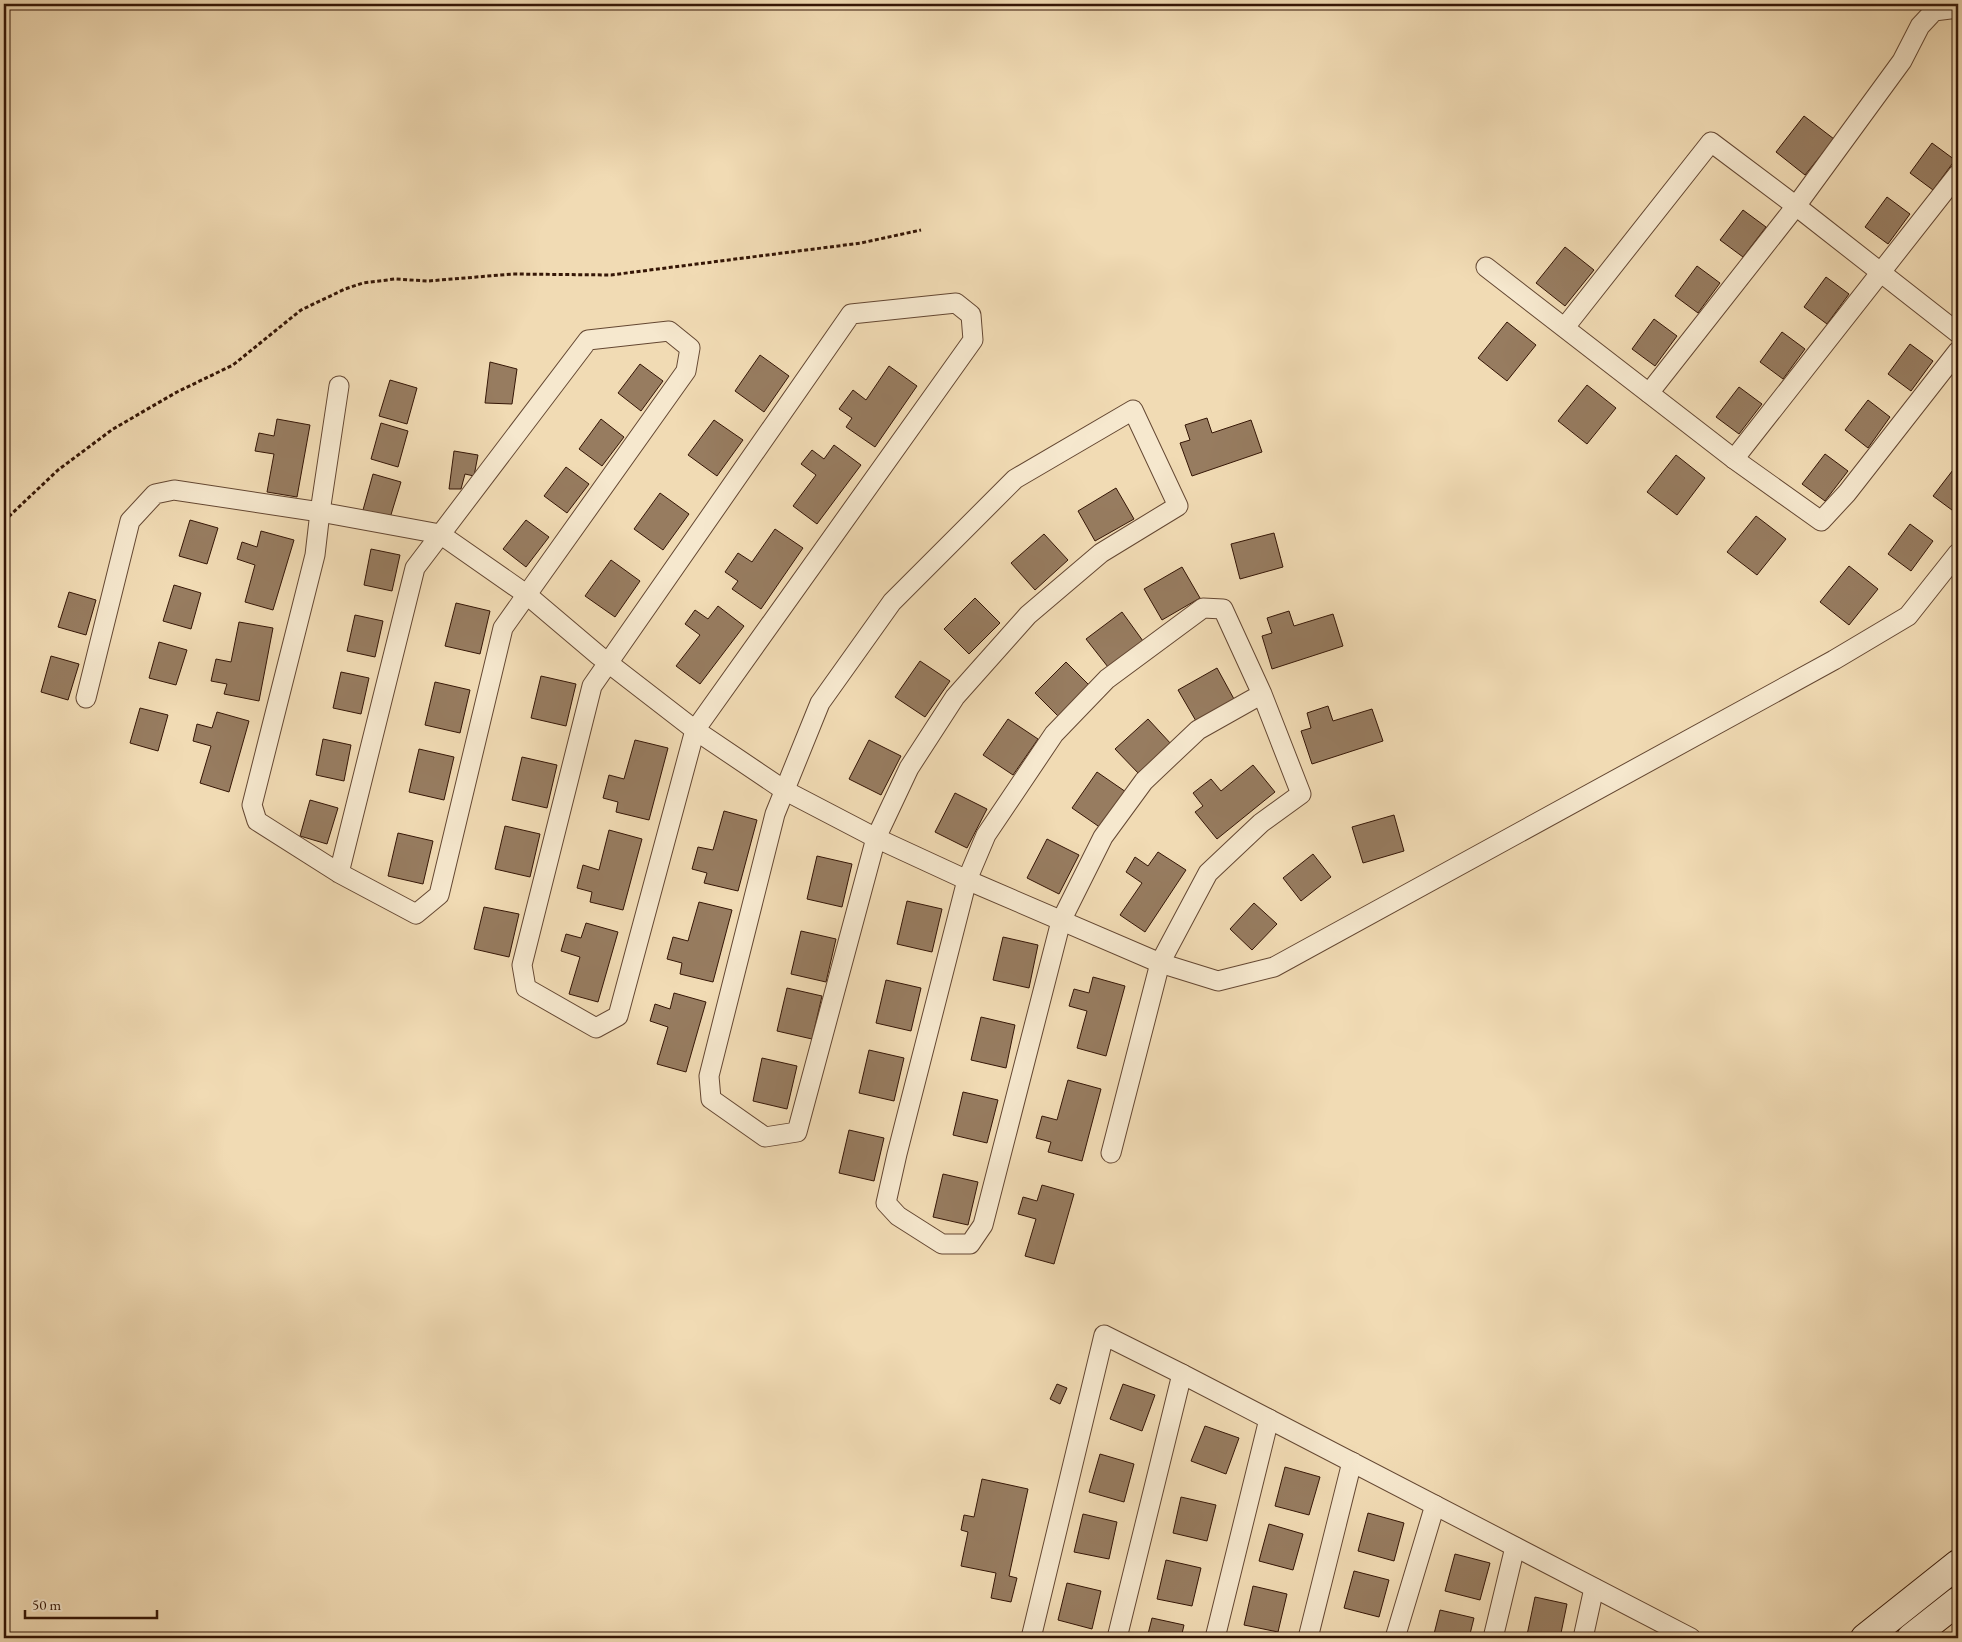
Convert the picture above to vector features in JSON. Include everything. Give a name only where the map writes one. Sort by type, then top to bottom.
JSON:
[{"type":"main road","points":[[1865,1638],[1958,1564]]},
{"type":"main road","points":[[1911,1638],[1958,1601]]},
{"type":"street","points":[[1649,393],[1796,206],[1902,61],[1920,26],[1934,11],[1958,8]]},
{"type":"street","points":[[1565,327],[1711,142],[1958,333]]},
{"type":"street","points":[[1734,459],[1958,174]]},
{"type":"street","points":[[1486,267],[1734,459],[1820,521],[1847,494],[1958,351]]},
{"type":"street","points":[[956,303],[971,315],[973,340],[695,730],[618,1016],[596,1028],[526,988],[522,965],[592,686],[851,314],[956,303]]},
{"type":"street","points":[[339,386],[315,555],[252,805],[257,821],[339,873],[416,914],[439,894],[503,628],[686,371],[690,348],[669,331],[588,340],[415,568],[339,873]]},
{"type":"street","points":[[1133,410],[1178,506],[1101,552],[1028,615],[955,697],[909,768],[876,838],[797,1132],[765,1137],[711,1098],[708,1076],[775,814],[820,703],[892,602],[1015,480],[1133,410]]},
{"type":"street","points":[[86,698],[130,521],[155,494],[174,490],[320,512],[440,534],[526,594],[608,663],[695,730],[784,790],[876,838],[1061,921],[1160,963],[1218,981],[1274,967],[1834,660],[1908,616],[1958,553]]},
{"type":"street","points":[[1111,1153],[1160,963],[1208,873],[1261,823],[1300,794],[1262,694],[1223,609],[1203,608],[1107,679],[1054,734],[986,836],[968,880],[886,1203],[898,1216],[942,1244],[970,1244],[983,1225],[1061,921],[1103,837],[1144,781],[1198,730],[1262,694]]},
{"type":"street","points":[[1031,1638],[1104,1336],[1182,1374],[1690,1638]]},
{"type":"street","points":[[1117,1638],[1182,1374]]},
{"type":"street","points":[[1215,1638],[1269,1419]]},
{"type":"street","points":[[1308,1638],[1352,1462]]},
{"type":"street","points":[[1395,1638],[1435,1505]]},
{"type":"street","points":[[1493,1638],[1515,1547]]},
{"type":"street","points":[[1583,1638],[1594,1588]]},
{"type":"path","points":[[4,520],[58,470],[113,429],[177,392],[233,365],[301,310],[345,289],[363,283],[395,279],[428,281],[513,274],[611,275],[862,243],[921,230]]},
{"type":"building","points":[[1804,116],[1834,139],[1805,175],[1776,152]]},
{"type":"building","points":[[1932,143],[1955,160],[1933,190],[1910,173]]},
{"type":"building","points":[[1887,197],[1910,214],[1888,244],[1865,227]]},
{"type":"building","points":[[1743,210],[1766,227],[1743,257],[1720,240]]},
{"type":"building","points":[[1565,247],[1594,270],[1565,306],[1536,283]]},
{"type":"building","points":[[1697,266],[1720,283],[1698,313],[1675,296]]},
{"type":"building","points":[[1826,277],[1849,294],[1827,324],[1804,307]]},
{"type":"building","points":[[1654,319],[1677,336],[1655,366],[1632,349]]},
{"type":"building","points":[[1507,322],[1536,345],[1507,381],[1478,358]]},
{"type":"building","points":[[1782,332],[1805,349],[1783,379],[1760,362]]},
{"type":"building","points":[[1910,344],[1933,361],[1911,391],[1888,374]]},
{"type":"building","points":[[760,355],[789,376],[764,412],[735,391]]},
{"type":"building","points":[[490,362],[517,369],[512,404],[485,403]]},
{"type":"building","points":[[640,364],[663,381],[641,411],[618,393]]},
{"type":"building","points":[[889,366],[917,386],[875,447],[846,427],[852,418],[839,409],[853,390],[866,400]]},
{"type":"building","points":[[390,380],[417,388],[407,424],[379,416]]},
{"type":"building","points":[[1587,385],[1616,408],[1587,444],[1558,421]]},
{"type":"building","points":[[1739,387],[1762,404],[1739,434],[1716,417]]},
{"type":"building","points":[[1868,400],[1890,417],[1868,448],[1845,430]]},
{"type":"building","points":[[1207,418],[1212,433],[1251,420],[1262,452],[1192,476],[1180,443],[1190,440],[1185,425]]},
{"type":"building","points":[[277,419],[310,425],[297,497],[267,492],[274,454],[255,451],[259,433],[274,436]]},
{"type":"building","points":[[601,419],[624,437],[602,466],[579,449]]},
{"type":"building","points":[[714,420],[743,440],[717,476],[688,455]]},
{"type":"building","points":[[381,423],[408,431],[398,467],[371,459]]},
{"type":"building","points":[[834,445],[861,465],[817,524],[793,506],[816,475],[801,464],[812,450],[824,459]]},
{"type":"building","points":[[454,451],[478,455],[474,476],[465,474],[461,489],[449,489]]},
{"type":"building","points":[[1825,454],[1848,471],[1825,501],[1802,484]]},
{"type":"building","points":[[1676,455],[1705,478],[1677,515],[1647,492]]},
{"type":"building","points":[[1956,466],[1958,468],[1958,511],[1956,513],[1933,496]]},
{"type":"building","points":[[566,467],[589,484],[567,513],[544,496]]},
{"type":"building","points":[[373,474],[401,482],[390,518],[363,510]]},
{"type":"building","points":[[1116,488],[1134,519],[1095,541],[1078,511]]},
{"type":"building","points":[[660,493],[689,514],[663,550],[634,529]]},
{"type":"building","points":[[1756,516],[1786,539],[1757,575],[1727,552]]},
{"type":"building","points":[[190,520],[218,528],[207,564],[179,556]]},
{"type":"building","points":[[526,520],[549,537],[526,567],[503,549]]},
{"type":"building","points":[[1910,524],[1933,541],[1911,571],[1888,554]]},
{"type":"building","points":[[775,529],[803,548],[761,609],[732,589],[738,581],[725,572],[738,553],[752,562]]},
{"type":"building","points":[[261,531],[294,540],[273,610],[245,602],[255,565],[237,559],[242,542],[257,547]]},
{"type":"building","points":[[1274,533],[1283,567],[1240,579],[1231,544]]},
{"type":"building","points":[[1044,534],[1068,560],[1035,590],[1011,563]]},
{"type":"building","points":[[371,549],[400,555],[392,591],[364,585]]},
{"type":"building","points":[[611,560],[640,581],[615,617],[585,596]]},
{"type":"building","points":[[1849,566],[1878,589],[1849,625],[1820,602]]},
{"type":"building","points":[[1182,567],[1200,598],[1162,620],[1144,589]]},
{"type":"building","points":[[174,585],[201,593],[191,629],[163,621]]},
{"type":"building","points":[[69,592],[96,600],[86,635],[58,627]]},
{"type":"building","points":[[975,598],[1000,623],[969,654],[944,629]]},
{"type":"building","points":[[456,603],[490,611],[480,654],[445,646]]},
{"type":"building","points":[[718,606],[744,626],[700,684],[676,666],[700,635],[685,624],[695,610],[708,619]]},
{"type":"building","points":[[1289,611],[1294,626],[1333,614],[1343,646],[1272,669],[1262,636],[1272,633],[1267,618]]},
{"type":"building","points":[[1122,612],[1143,641],[1108,667],[1086,639]]},
{"type":"building","points":[[355,615],[383,621],[375,657],[347,651]]},
{"type":"building","points":[[239,622],[273,628],[259,701],[224,694],[227,684],[211,681],[216,659],[231,662]]},
{"type":"building","points":[[159,642],[187,650],[176,685],[149,678]]},
{"type":"building","points":[[51,656],[79,664],[68,700],[41,692]]},
{"type":"building","points":[[920,661],[950,681],[925,717],[895,697]]},
{"type":"building","points":[[1066,662],[1091,687],[1060,718],[1035,693]]},
{"type":"building","points":[[1217,668],[1234,699],[1196,721],[1178,690]]},
{"type":"building","points":[[341,672],[369,678],[361,714],[333,708]]},
{"type":"building","points":[[541,676],[576,684],[566,726],[531,718]]},
{"type":"building","points":[[435,682],[470,690],[460,733],[425,725]]},
{"type":"building","points":[[1328,706],[1333,721],[1372,709],[1383,741],[1312,764],[1301,731],[1311,728],[1307,713]]},
{"type":"building","points":[[140,708],[168,715],[158,751],[130,743]]},
{"type":"building","points":[[217,712],[249,721],[229,792],[200,783],[211,746],[193,741],[197,724],[212,728]]},
{"type":"building","points":[[1008,719],[1038,739],[1013,775],[983,755]]},
{"type":"building","points":[[1148,719],[1172,745],[1140,775],[1115,749]]},
{"type":"building","points":[[323,739],[351,745],[344,781],[316,775]]},
{"type":"building","points":[[635,740],[668,748],[649,820],[616,812],[618,802],[603,798],[609,775],[624,779]]},
{"type":"building","points":[[869,740],[901,756],[881,795],[849,779]]},
{"type":"building","points":[[419,749],[454,757],[444,800],[409,792]]},
{"type":"building","points":[[522,757],[557,765],[547,808],[512,800]]},
{"type":"building","points":[[1253,765],[1275,792],[1217,839],[1195,812],[1203,806],[1193,793],[1211,779],[1221,791]]},
{"type":"building","points":[[1097,772],[1126,792],[1101,828],[1072,808]]},
{"type":"building","points":[[955,793],[987,809],[967,848],[935,832]]},
{"type":"building","points":[[310,800],[338,808],[327,844],[300,836]]},
{"type":"building","points":[[724,811],[757,820],[738,891],[704,883],[707,873],[692,869],[698,847],[713,850]]},
{"type":"building","points":[[1394,815],[1404,851],[1363,863],[1352,827]]},
{"type":"building","points":[[505,826],[540,834],[530,877],[495,869]]},
{"type":"building","points":[[609,830],[642,839],[623,910],[590,902],[592,892],[577,888],[583,865],[599,870]]},
{"type":"building","points":[[398,833],[433,841],[423,884],[388,876]]},
{"type":"building","points":[[1047,839],[1079,855],[1059,894],[1027,878]]},
{"type":"building","points":[[1158,852],[1186,870],[1145,932],[1120,915],[1142,883],[1126,872],[1135,857],[1148,866]]},
{"type":"building","points":[[1313,854],[1331,877],[1301,901],[1283,878]]},
{"type":"building","points":[[817,856],[852,864],[842,907],[807,899]]},
{"type":"building","points":[[907,901],[942,909],[932,952],[897,944]]},
{"type":"building","points":[[699,902],[732,910],[713,982],[680,974],[682,963],[667,959],[673,937],[688,941]]},
{"type":"building","points":[[1254,903],[1277,924],[1252,950],[1230,929]]},
{"type":"building","points":[[484,907],[519,914],[509,957],[474,949]]},
{"type":"building","points":[[586,923],[618,932],[598,1002],[569,994],[580,957],[561,951],[566,934],[581,938]]},
{"type":"building","points":[[801,931],[836,939],[826,982],[791,974]]},
{"type":"building","points":[[1003,937],[1038,945],[1029,988],[993,980]]},
{"type":"building","points":[[1093,977],[1125,986],[1106,1056],[1077,1048],[1087,1011],[1069,1006],[1074,989],[1089,993]]},
{"type":"building","points":[[886,980],[921,988],[911,1031],[876,1023]]},
{"type":"building","points":[[787,988],[822,996],[812,1039],[777,1031]]},
{"type":"building","points":[[674,993],[706,1002],[686,1072],[657,1064],[668,1027],[650,1021],[655,1004],[670,1009]]},
{"type":"building","points":[[981,1017],[1015,1025],[1006,1068],[971,1060]]},
{"type":"building","points":[[869,1050],[904,1058],[894,1101],[859,1093]]},
{"type":"building","points":[[762,1058],[797,1066],[787,1109],[753,1101]]},
{"type":"building","points":[[1068,1080],[1101,1089],[1082,1161],[1048,1152],[1051,1142],[1036,1138],[1042,1116],[1057,1120]]},
{"type":"building","points":[[963,1092],[998,1100],[987,1143],[953,1135]]},
{"type":"building","points":[[849,1130],[884,1138],[874,1181],[839,1173]]},
{"type":"building","points":[[943,1174],[978,1182],[968,1225],[933,1217]]},
{"type":"building","points":[[1042,1185],[1074,1194],[1054,1264],[1025,1256],[1036,1219],[1018,1214],[1023,1197],[1037,1201]]},
{"type":"building","points":[[1057,1384],[1067,1388],[1060,1404],[1050,1399]]},
{"type":"building","points":[[1123,1384],[1155,1395],[1142,1431],[1110,1419]]},
{"type":"building","points":[[1205,1426],[1239,1438],[1226,1474],[1191,1461]]},
{"type":"building","points":[[1100,1454],[1134,1464],[1124,1502],[1089,1492]]},
{"type":"building","points":[[1285,1467],[1320,1477],[1309,1515],[1275,1506]]},
{"type":"building","points":[[982,1479],[1028,1489],[1009,1576],[1017,1578],[1011,1602],[991,1598],[996,1573],[961,1566],[968,1532],[961,1530],[964,1515],[974,1517]]},
{"type":"building","points":[[1181,1497],[1216,1505],[1207,1541],[1173,1533]]},
{"type":"building","points":[[1368,1513],[1404,1523],[1394,1561],[1358,1551]]},
{"type":"building","points":[[1083,1514],[1117,1522],[1109,1559],[1074,1552]]},
{"type":"building","points":[[1269,1524],[1303,1534],[1293,1570],[1259,1561]]},
{"type":"building","points":[[1455,1554],[1490,1563],[1480,1600],[1445,1591]]},
{"type":"building","points":[[1166,1560],[1201,1568],[1192,1606],[1157,1599]]},
{"type":"building","points":[[1354,1571],[1389,1580],[1379,1617],[1344,1608]]},
{"type":"building","points":[[1067,1583],[1101,1591],[1092,1629],[1058,1620]]},
{"type":"building","points":[[1253,1586],[1287,1594],[1278,1632],[1244,1625]]},
{"type":"building","points":[[1535,1597],[1567,1604],[1560,1638],[1541,1638],[1527,1635]]},
{"type":"building","points":[[1440,1610],[1474,1618],[1469,1638],[1433,1638]]},
{"type":"building","points":[[1152,1618],[1184,1625],[1181,1638],[1147,1638]]}]
